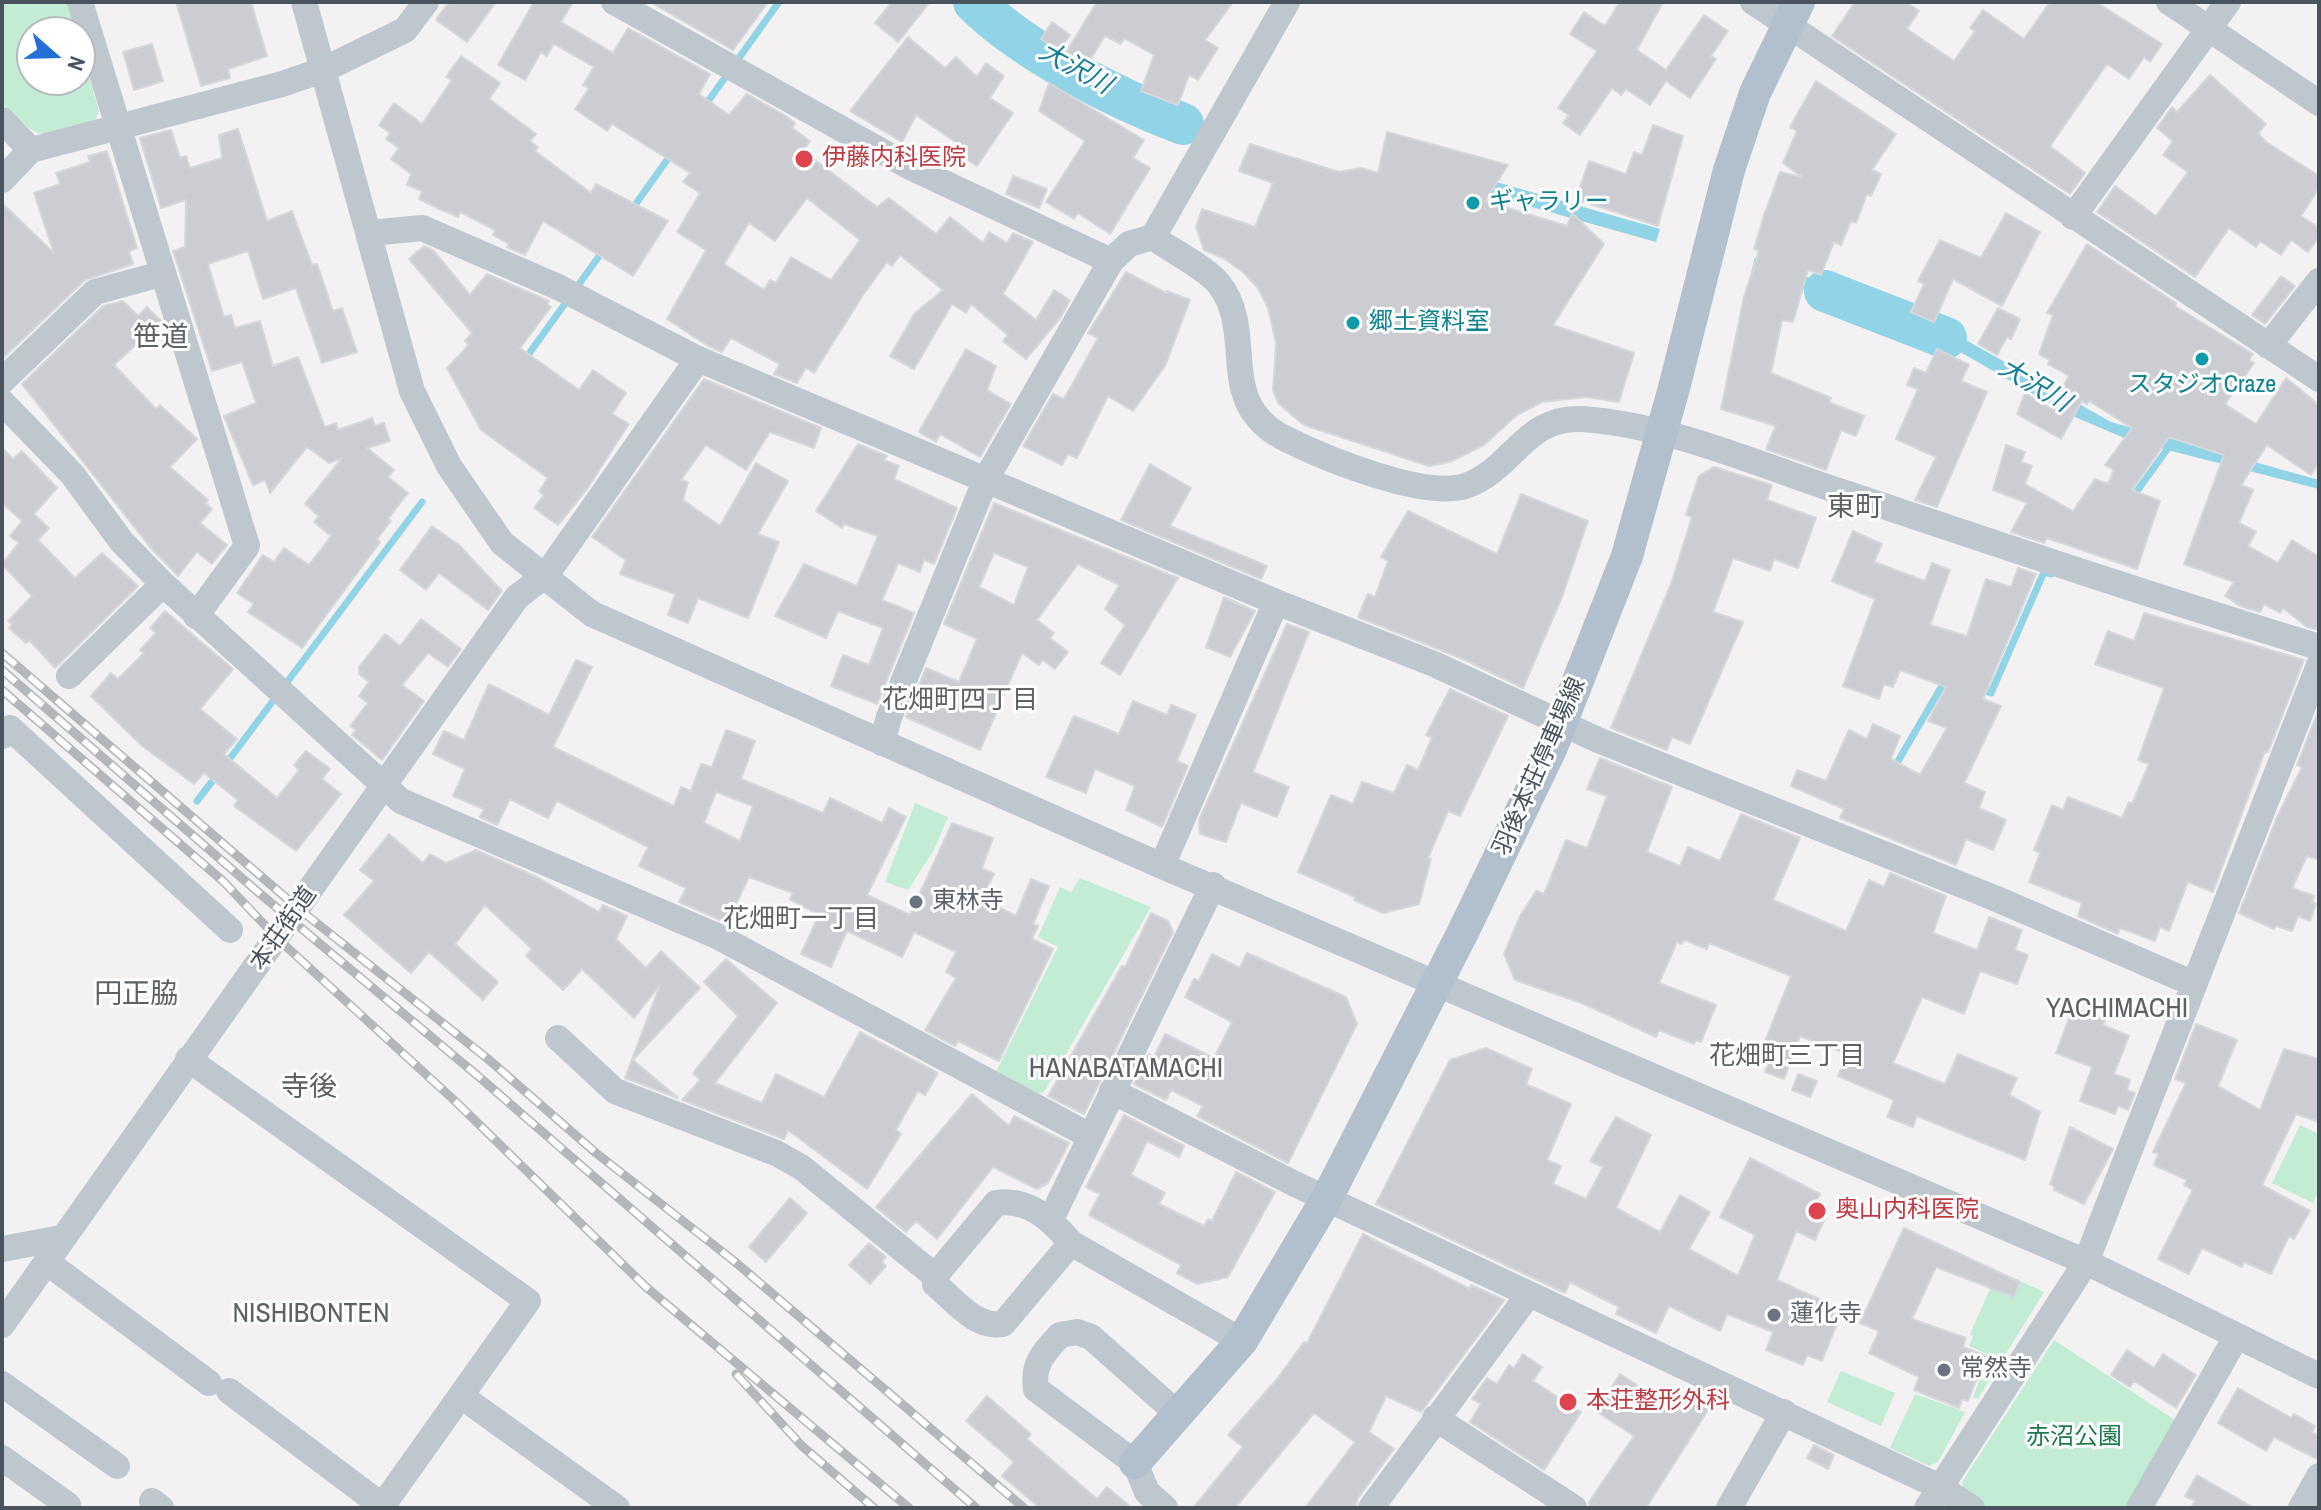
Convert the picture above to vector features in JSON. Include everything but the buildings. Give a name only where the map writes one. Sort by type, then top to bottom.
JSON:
[{"type":"main road","name":"羽後本荘停車場線","points":[[1135,1463],[1242,1341],[1327,1198],[1562,724],[1627,556],[1662,435],[1729,170],[1755,93],[1792,13]]},
{"type":"street","points":[[80,2],[115,126],[247,546],[196,616]]},
{"type":"street","points":[[304,2],[371,233],[412,391],[449,466],[502,543],[592,614],[1162,866],[1213,885],[2086,1262],[2319,1376]]},
{"type":"street","points":[[2,180],[31,150],[323,70],[405,30],[426,2]]},
{"type":"street","points":[[614,2],[910,167],[1111,261]]},
{"type":"street","points":[[882,743],[889,717],[986,479],[1111,261],[1129,244],[1153,237],[1287,2]]},
{"type":"street","points":[[1753,2],[1792,13],[2073,217],[2319,379]]},
{"type":"street","points":[[2169,2],[2319,103]]},
{"type":"street","points":[[2073,217],[2228,2]]},
{"type":"street","points":[[2,120],[31,150]]},
{"type":"street","points":[[371,233],[422,228],[558,287],[698,359],[1276,602],[1434,664],[1562,724],[1992,897],[2192,983]]},
{"type":"street","points":[[1153,237],[1219,283],[1232,310],[1240,385],[1253,414],[1283,438],[1339,461],[1437,489],[1466,486],[1489,473],[1536,429],[1566,418],[1599,420],[1662,435],[2319,662],[2086,1262],[1934,1497]]},
{"type":"street","points":[[2,381],[95,292],[161,274]]},
{"type":"street","points":[[2268,346],[2319,281]]},
{"type":"street","name":"本荘街道","points":[[2,1325],[517,597],[546,575],[698,359]]},
{"type":"street","points":[[2,402],[72,474],[122,542],[163,584],[401,801],[717,936],[1090,1136]]},
{"type":"street","points":[[69,676],[163,584]]},
{"type":"street","points":[[1162,866],[1276,602]]},
{"type":"street","points":[[2,736],[10,728],[230,930]]},
{"type":"street","points":[[1051,1219],[1213,885]]},
{"type":"street","points":[[558,1038],[615,1091],[776,1153],[801,1167],[935,1276]]},
{"type":"street","points":[[48,1263],[383,1507],[528,1301],[188,1059]]},
{"type":"street","points":[[1112,1091],[1327,1198],[1784,1412],[1934,1497],[1972,1508]]},
{"type":"street","points":[[1071,1243],[1003,1324],[992,1326],[980,1322],[935,1284],[935,1276],[996,1203],[1008,1201],[1051,1219],[1071,1243],[1242,1341]]},
{"type":"street","points":[[2,1249],[61,1238]]},
{"type":"street","points":[[1371,1508],[1529,1294]]},
{"type":"street","points":[[1165,1508],[1147,1492],[1135,1463],[1036,1389],[1034,1376],[1038,1361],[1060,1335],[1077,1332],[1091,1337],[1178,1414]]},
{"type":"street","points":[[2139,1508],[2236,1337]]},
{"type":"street","points":[[2,1384],[117,1466]]},
{"type":"street","points":[[461,1396],[617,1508]]},
{"type":"street","points":[[1729,1508],[1784,1412]]},
{"type":"street","points":[[1435,1418],[1574,1508]]},
{"type":"street","points":[[2,1458],[68,1505]]},
{"type":"street","points":[[2301,1508],[2319,1476]]},
{"type":"green space","points":[[2,2],[68,2],[72,16],[16,16],[16,96],[95,96],[99,111],[95,121],[44,134],[26,126],[2,103]]},
{"type":"green space","points":[[915,803],[948,817],[934,850],[908,890],[885,882]]},
{"type":"green space","points":[[1080,878],[1151,907],[1044,1092],[1038,1094],[996,1072],[1058,947],[1038,937],[1060,887],[1071,892]]},
{"type":"green space","points":[[2300,1125],[2319,1134],[2319,1191],[2313,1203],[2272,1183]]},
{"type":"green space","points":[[1998,1271],[2044,1292],[1978,1399],[1973,1397],[1989,1355],[1969,1346],[1973,1336],[1970,1334]]},
{"type":"green space","name":"赤沼公園","points":[[2054,1340],[2178,1422],[2125,1508],[1982,1508],[1966,1498],[1962,1482]]},
{"type":"green space","points":[[1841,1371],[1895,1393],[1881,1426],[1827,1402]]},
{"type":"green space","points":[[1915,1394],[1965,1412],[1938,1462],[1929,1466],[1890,1448]]},
{"type":"water","points":[[1479,177],[1660,229],[1656,242],[1475,191]]},
{"type":"water","points":[[1755,257],[1881,305],[1876,318],[1752,269]]},
{"type":"water","points":[[1896,311],[1957,335],[2111,422],[2319,480],[2319,489],[2129,440],[2068,414],[1943,342],[1892,323]]},
{"type":"waterway","points":[[704,107],[779,2]]},
{"type":"waterway","name":"大沢川","points":[[974,2],[1019,39],[1072,72],[1183,124]]},
{"type":"waterway","points":[[630,212],[672,153]]},
{"type":"waterway","points":[[523,362],[605,248]]},
{"type":"waterway","name":"大沢川","points":[[1825,291],[1946,338]]},
{"type":"waterway","points":[[2132,498],[2171,444]]},
{"type":"waterway","points":[[225,765],[422,502]]},
{"type":"waterway","points":[[1979,689],[1991,693],[2044,572],[2051,574]]},
{"type":"waterway","points":[[1894,768],[1946,679]]},
{"type":"waterway","points":[[197,801],[217,775]]},
{"type":"railway","points":[[2,653],[299,909],[488,1059],[596,1153],[734,1261],[1024,1508]]},
{"type":"railway","points":[[2,670],[258,892],[478,1076],[976,1508]]},
{"type":"railway","points":[[2,690],[224,882],[278,939],[455,1101],[646,1287],[909,1508]]},
{"type":"railway","points":[[736,1374],[802,1446],[874,1508]]},
{"type":"place","name":"伊藤内科医院","points":[[804,159]]},
{"type":"place","name":"ギャラリー","points":[[1473,203]]},
{"type":"place","name":"郷土資料室","points":[[1353,323]]},
{"type":"place","name":"スタジオCraze","points":[[2202,359]]},
{"type":"place","name":"東林寺","points":[[916,902]]},
{"type":"place","name":"奥山内科医院","points":[[1817,1211]]},
{"type":"place","name":"蓮化寺","points":[[1774,1315]]},
{"type":"place","name":"常然寺","points":[[1944,1370]]},
{"type":"place","name":"本荘整形外科","points":[[1568,1402]]},
{"type":"district","name":"笹道","points":[[161,338]]},
{"type":"district","name":"東町","points":[[1855,508]]},
{"type":"district","name":"花畑町四丁目","points":[[960,701]]},
{"type":"district","name":"花畑町一丁目","points":[[801,920]]},
{"type":"district","name":"円正脇","points":[[136,995]]},
{"type":"district","name":"YACHIMACHI","points":[[2117,1009]]},
{"type":"district","name":"花畑町三丁目","points":[[1787,1057]]},
{"type":"district","name":"HANABATAMACHI","points":[[1126,1069]]},
{"type":"district","name":"寺後","points":[[309,1088]]},
{"type":"district","name":"NISHIBONTEN","points":[[311,1314]]}]
